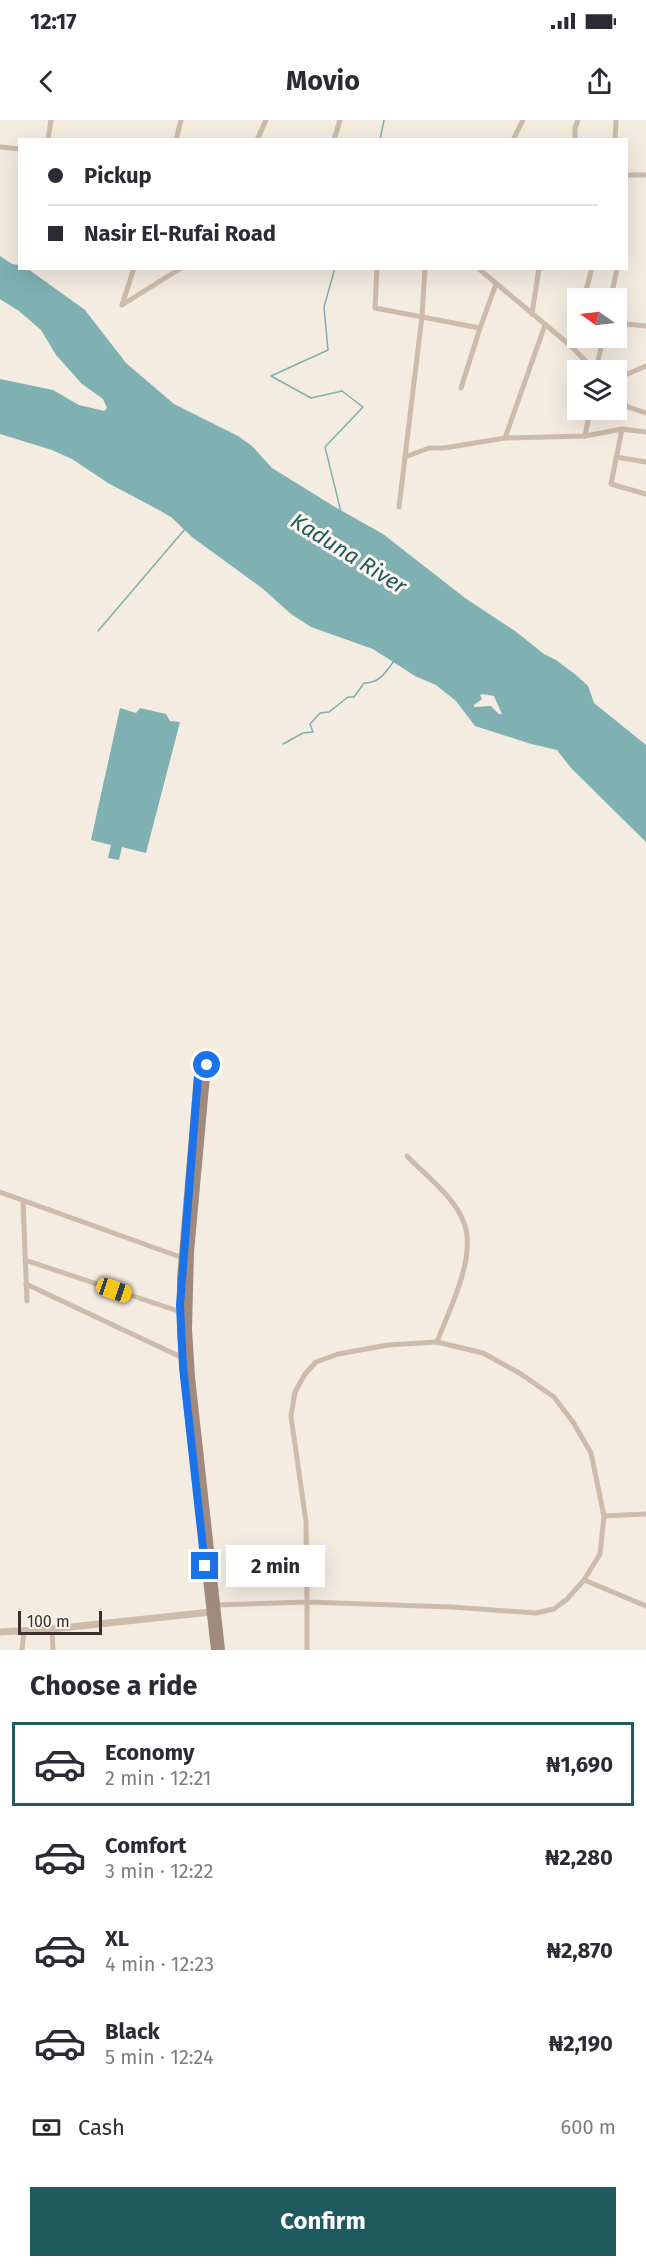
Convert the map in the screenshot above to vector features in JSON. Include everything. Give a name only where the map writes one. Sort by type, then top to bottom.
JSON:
[{"type":"main road","points":[[207,1065],[199,1064],[187,1303],[196,1450],[215,1650]]},
{"type":"main road","points":[[194,1165],[183,1258],[181,1312],[183,1358],[221,1650]]},
{"type":"street","points":[[48,138],[51,120]]},
{"type":"street","points":[[177,138],[182,120]]},
{"type":"street","points":[[258,138],[266,120]]},
{"type":"street","points":[[335,138],[340,120]]},
{"type":"street","points":[[514,138],[523,120]]},
{"type":"street","points":[[575,138],[578,120]]},
{"type":"street","points":[[615,138],[616,120]]},
{"type":"street","points":[[0,147],[18,149]]},
{"type":"street","points":[[628,175],[646,175]]},
{"type":"street","points":[[133,270],[122,305],[178,270]]},
{"type":"street","points":[[377,270],[375,308],[480,328]]},
{"type":"street","points":[[399,507],[422,316],[425,270]]},
{"type":"street","points":[[479,270],[567,343]]},
{"type":"street","points":[[532,314],[539,270]]},
{"type":"street","points":[[587,288],[591,270]]},
{"type":"street","points":[[613,288],[617,270]]},
{"type":"street","points":[[461,388],[496,284]]},
{"type":"street","points":[[627,324],[646,327]]},
{"type":"street","points":[[505,438],[545,325]]},
{"type":"street","points":[[573,348],[585,360]]},
{"type":"street","points":[[627,374],[646,366]]},
{"type":"street","points":[[627,406],[646,412]]},
{"type":"street","points":[[585,436],[588,420]]},
{"type":"street","points":[[405,457],[429,448],[444,448],[505,438],[585,436],[622,429],[646,432]]},
{"type":"street","points":[[622,429],[610,484],[646,494]]},
{"type":"street","points":[[616,457],[646,462]]},
{"type":"street","points":[[407,1156],[452,1202],[464,1222],[468,1240],[467,1256],[460,1282],[437,1342]]},
{"type":"street","points":[[0,1192],[183,1258]]},
{"type":"street","points":[[24,1202],[27,1301]]},
{"type":"street","points":[[25,1260],[181,1312]]},
{"type":"street","points":[[26,1284],[183,1358]]},
{"type":"street","points":[[216,1605],[308,1602],[452,1607],[536,1614],[554,1609],[584,1580],[600,1554],[604,1516],[591,1453],[573,1422],[554,1397],[521,1374],[483,1353],[437,1342],[387,1345],[338,1354],[316,1362],[305,1374],[296,1392],[291,1416],[306,1522],[308,1602],[307,1650]]},
{"type":"street","points":[[604,1516],[646,1514]]},
{"type":"street","points":[[584,1580],[646,1606]]},
{"type":"street","points":[[0,1632],[24,1632],[211,1612]]},
{"type":"street","points":[[52,1629],[53,1650]]},
{"type":"street","points":[[22,1650],[24,1632]]},
{"type":"water","name":"Kaduna River","points":[[0,256],[12,264],[18,265],[18,270],[29,270],[85,310],[126,363],[174,404],[238,436],[252,446],[272,468],[383,534],[465,598],[576,675],[588,686],[594,703],[646,745],[646,842],[571,768],[557,750],[475,726],[456,701],[436,685],[415,676],[373,649],[311,627],[291,614],[262,588],[192,537],[171,517],[108,483],[72,459],[52,450],[0,434],[0,379],[53,390],[79,405],[104,411],[107,408],[103,399],[82,384],[56,355],[41,330],[19,311],[0,299]],"holes":[[[480,695],[494,696],[502,714],[491,706],[474,707],[474,705],[482,699]]]},
{"type":"water","points":[[120,708],[136,713],[140,708],[166,714],[170,721],[180,722],[146,853],[122,847],[119,860],[108,858],[111,845],[91,840]]},
{"type":"waterway","points":[[380,138],[384,120]]},
{"type":"waterway","points":[[334,270],[324,307],[328,350],[271,376],[311,398],[342,391],[363,407],[325,447],[341,512]]},
{"type":"waterway","points":[[98,631],[185,529]]},
{"type":"waterway","points":[[289,741],[283,744],[303,733],[313,732],[310,724],[320,713],[329,712],[348,697],[354,697],[364,683],[378,679],[394,661]]},
{"type":"route","points":[[205,1566],[183,1367],[180,1305],[199,1064],[207,1065]]}]
